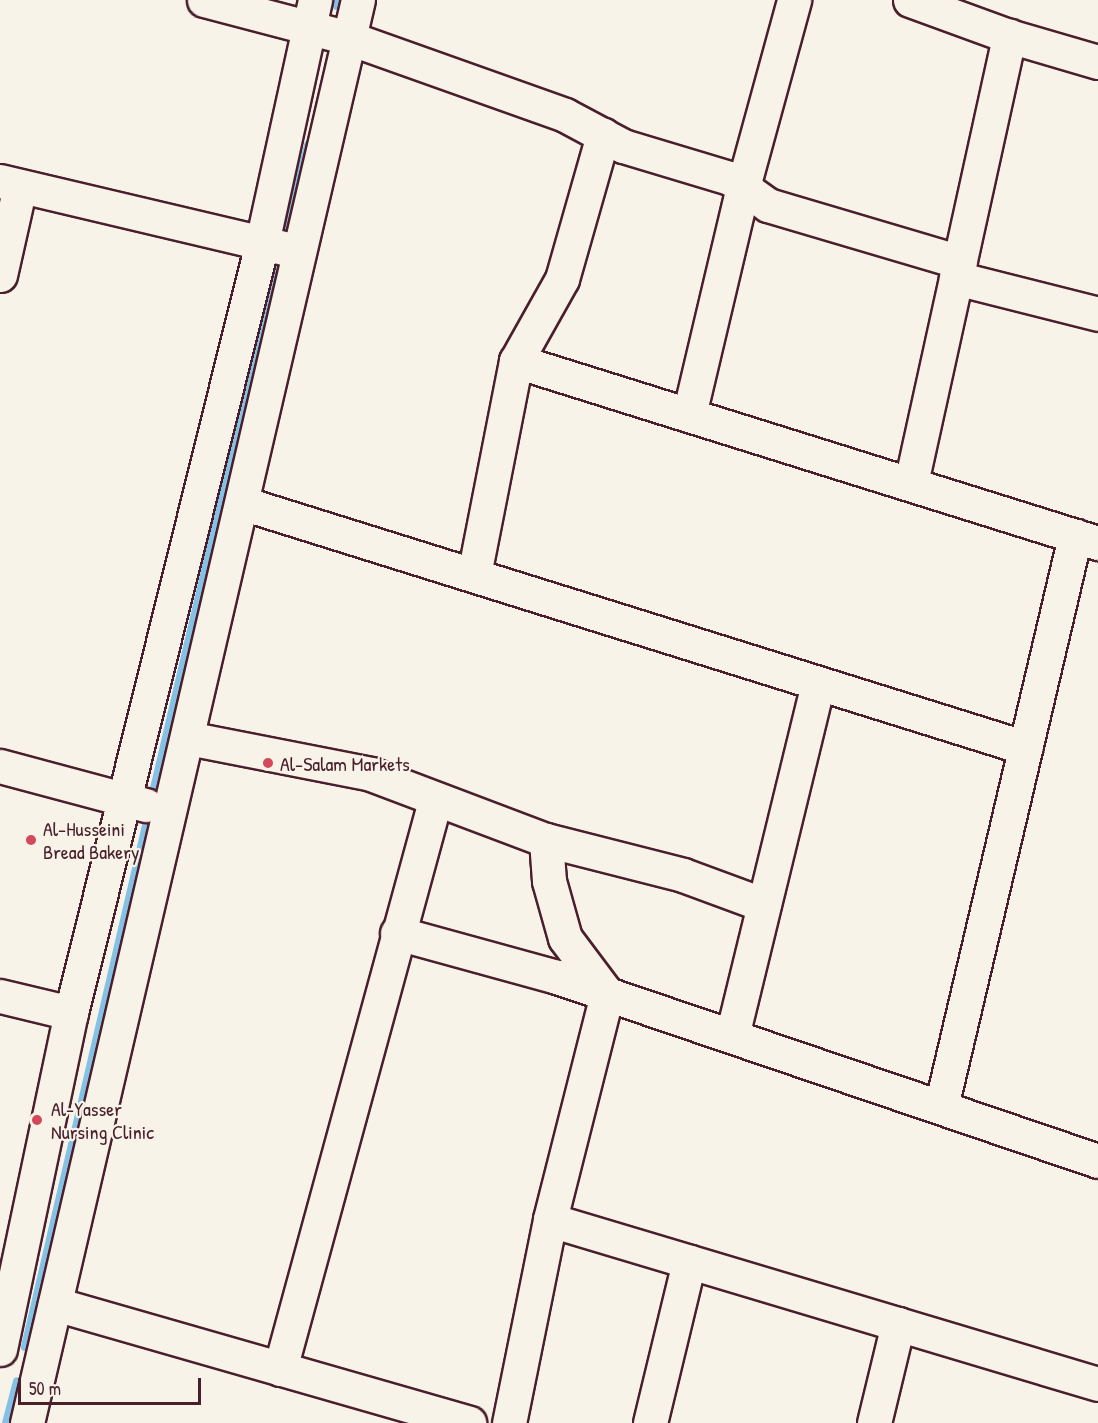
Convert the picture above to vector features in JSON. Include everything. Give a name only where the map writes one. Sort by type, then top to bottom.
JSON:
[{"type":"street","points":[[204,0],[312,14],[349,38],[565,115],[623,146],[730,178],[768,205],[958,270],[1098,314]]},
{"type":"street","points":[[27,1423],[171,812],[358,0]]},
{"type":"street","points":[[689,415],[743,187],[794,0]]},
{"type":"street","points":[[910,0],[1009,36],[1098,62]]},
{"type":"street","points":[[0,1349],[71,1013],[126,800],[262,243],[312,14]]},
{"type":"street","points":[[910,483],[1009,36]]},
{"type":"street","points":[[474,575],[516,361],[562,279],[603,135]]},
{"type":"street","points":[[0,275],[10,184],[300,252]]},
{"type":"street","points":[[516,361],[1087,539],[1026,748],[941,1107]]},
{"type":"street","points":[[242,503],[1026,748]]},
{"type":"street","points":[[732,1036],[818,683]]},
{"type":"street","points":[[188,738],[371,774],[435,801],[546,840],[683,875],[764,905]]},
{"type":"street","points":[[0,766],[171,812]]},
{"type":"street","points":[[280,1369],[397,933],[435,801]]},
{"type":"street","points":[[546,840],[549,881],[565,938],[607,994]]},
{"type":"street","points":[[397,933],[607,994],[1098,1161]]},
{"type":"street","points":[[509,1423],[550,1220],[607,994]]},
{"type":"street","points":[[0,996],[71,1013]]},
{"type":"street","points":[[550,1220],[1098,1384]]},
{"type":"street","points":[[650,1423],[689,1262]]},
{"type":"street","points":[[56,1304],[468,1423]]},
{"type":"street","points":[[874,1423],[898,1324]]},
{"type":"street","points":[[0,1360],[40,1369]]},
{"type":"waterway","points":[[337,6],[338,0]]},
{"type":"waterway","points":[[285,234],[308,145]]},
{"type":"waterway","points":[[153,793],[277,262]]},
{"type":"waterway","points":[[25,1347],[147,821]]},
{"type":"waterway","points":[[6,1423],[17,1381]]},
{"type":"place","name":"Al-Salam Markets","points":[[268,763]]},
{"type":"place","name":"Al-Husseini Bread Bakery","points":[[31,840]]},
{"type":"place","name":"Al-Yasser Nursing Clinic","points":[[37,1120]]}]
